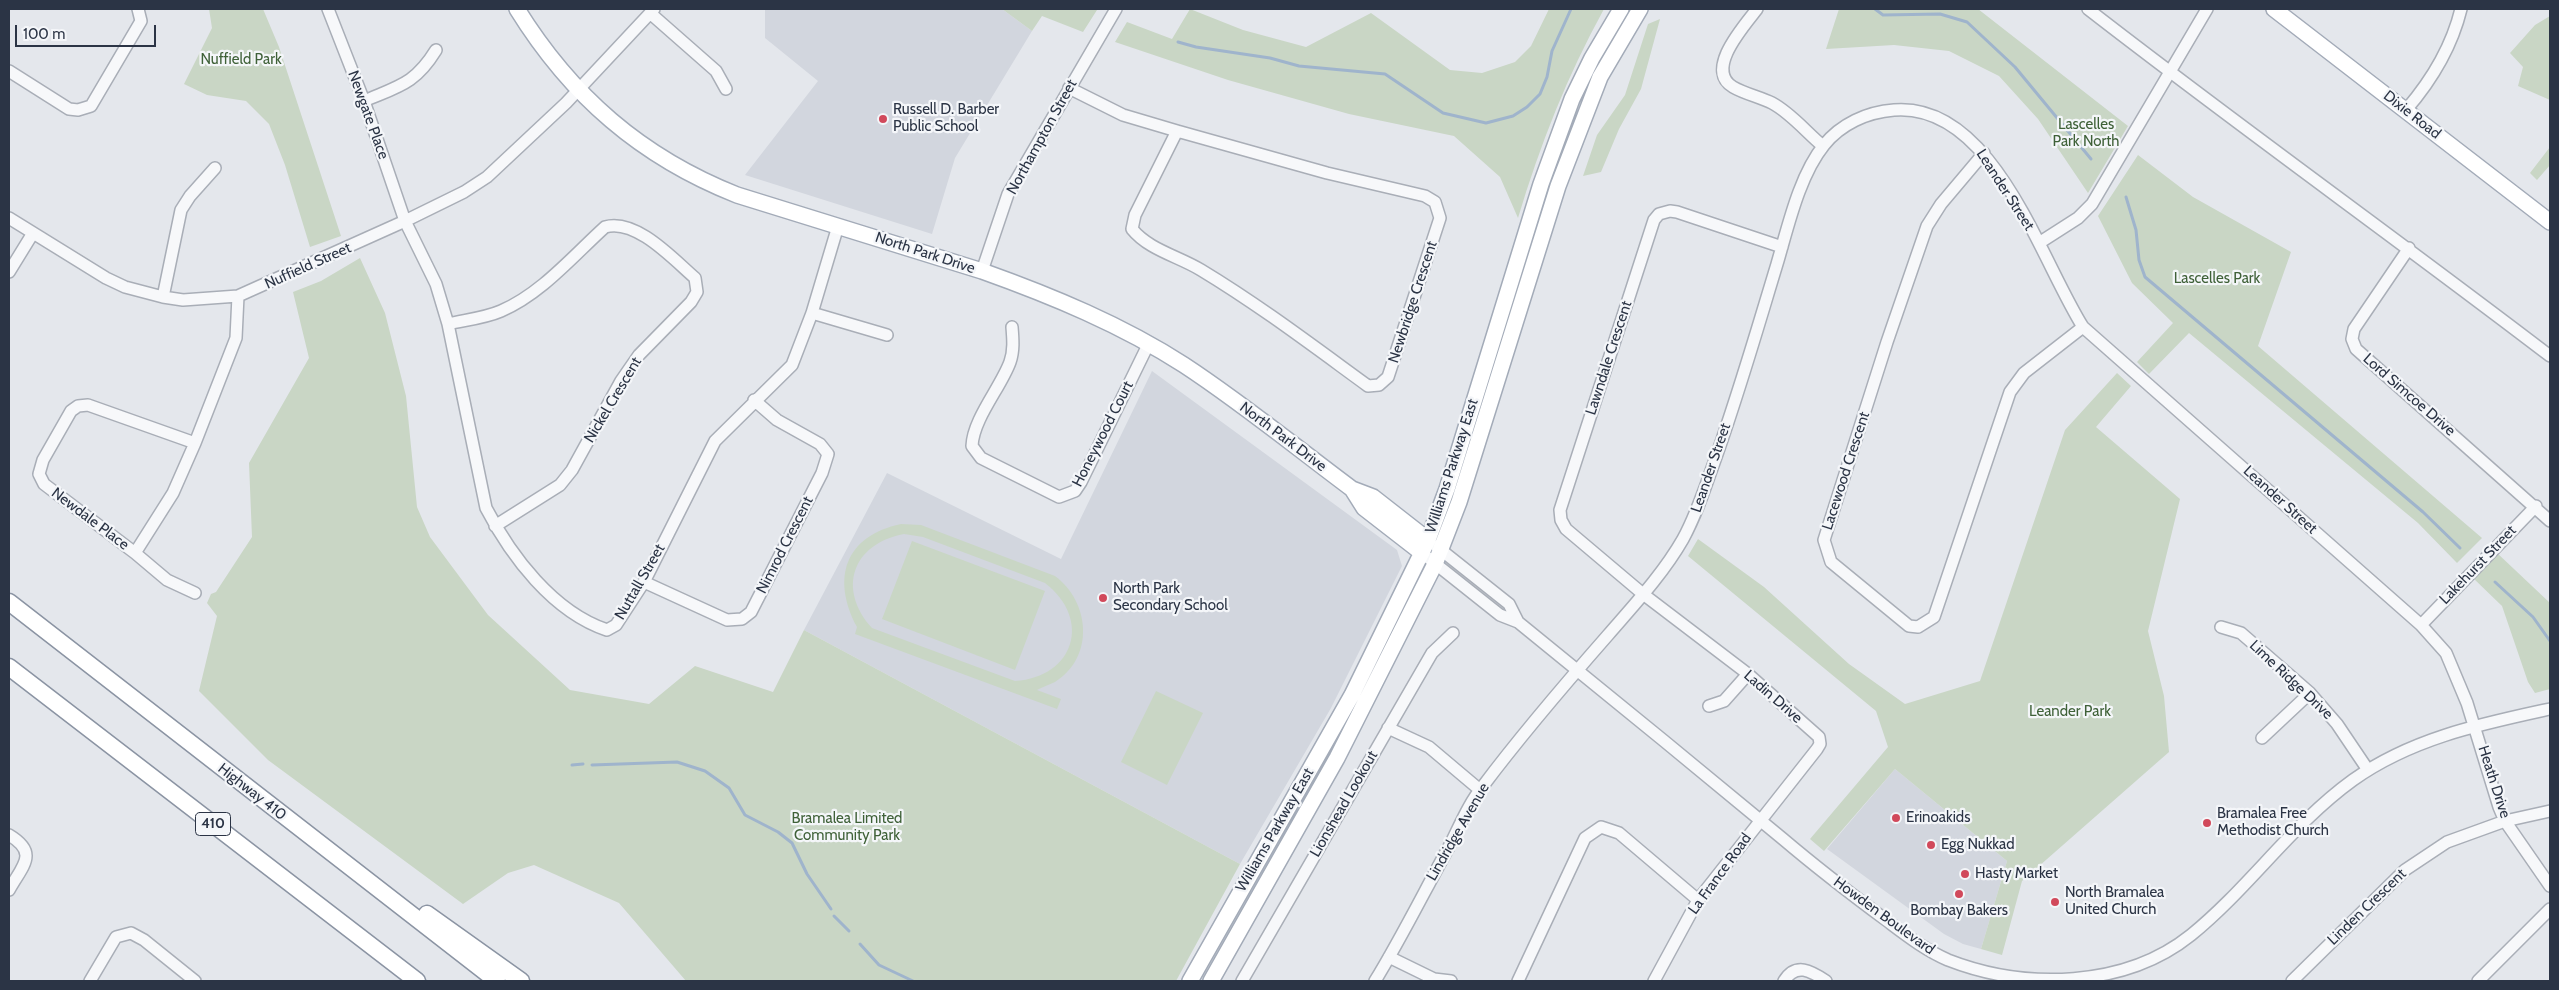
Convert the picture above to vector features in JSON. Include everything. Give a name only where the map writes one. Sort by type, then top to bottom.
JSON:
[{"type":"highway","name":"Highway 410","points":[[9,602],[497,981]]},
{"type":"highway","name":"410","points":[[9,667],[417,981]]},
{"type":"highway","points":[[377,889],[406,899],[521,981]]},
{"type":"main road","name":"North Park Drive","points":[[516,9],[543,49],[579,90],[632,139],[679,168],[737,195],[982,271],[1113,325],[1193,371],[1352,489],[1364,508],[1425,547]]},
{"type":"main road","name":"Williams Parkway East","points":[[1190,981],[1352,695],[1425,547],[1447,490],[1541,184],[1572,99],[1592,58],[1621,9]]},
{"type":"main road","name":"Williams Parkway East","points":[[1211,981],[1337,758],[1438,557],[1459,502],[1558,186],[1600,77],[1640,9]]},
{"type":"main road","name":"Dixie Road","points":[[2274,9],[2550,222]]},
{"type":"street","points":[[9,71],[69,109],[78,110],[91,106],[141,21],[138,9]]},
{"type":"street","name":"Newgate Place","points":[[328,9],[364,101],[406,221]]},
{"type":"street","name":"Northampton Street","points":[[982,271],[1008,194],[1116,9]]},
{"type":"street","points":[[1757,9],[1723,60],[1721,71],[1725,81],[1733,87],[1774,104],[1823,146]]},
{"type":"street","points":[[2088,9],[2170,72],[2409,248],[2550,356]]},
{"type":"street","points":[[2039,243],[2078,218],[2102,189],[2207,9]]},
{"type":"street","points":[[2406,110],[2421,92],[2456,32],[2461,9]]},
{"type":"street","points":[[652,11],[716,71],[726,89]]},
{"type":"street","name":"Nuffield Street","points":[[9,218],[106,278],[125,287],[183,300],[238,296],[406,221],[464,192],[487,177],[579,90],[652,11]]},
{"type":"street","points":[[364,101],[410,82],[424,69],[436,50]]},
{"type":"street","name":"Newbridge Crescent","points":[[1069,88],[1123,115],[1327,173],[1425,196],[1435,202],[1440,218],[1388,377],[1379,385],[1368,386],[1259,308],[1200,269],[1141,240],[1132,229],[1135,215],[1176,131]]},
{"type":"street","name":"Leander Street","points":[[1578,670],[1643,594],[1681,543],[1693,520],[1713,466],[1806,176],[1823,146],[1835,132],[1865,116],[1895,110],[1924,112],[1945,120],[1968,136],[1984,153],[2012,195],[2039,243],[2065,298],[2083,327],[2421,624],[2446,653],[2475,726]]},
{"type":"street","name":"Lacewood Crescent","points":[[1984,153],[1941,204],[1926,226],[1824,540],[1831,562],[1909,626],[1918,628],[1934,617],[2010,392],[2024,373],[2083,327]]},
{"type":"street","points":[[163,297],[181,210],[190,196],[215,168]]},
{"type":"street","name":"Lawndale Crescent","points":[[1643,594],[1566,529],[1561,520],[1560,510],[1654,220],[1659,214],[1670,211],[1677,212],[1782,247]]},
{"type":"street","name":"Nuttall Street","points":[[406,221],[436,284],[448,324],[486,508],[495,526],[524,567],[557,600],[595,626],[607,630],[616,624],[644,582],[715,440],[792,365],[812,313],[838,226]]},
{"type":"street","name":"Nickel Crescent","points":[[448,324],[498,312],[515,304],[530,294],[605,228],[615,224],[624,226],[654,243],[695,278],[697,292],[691,302],[638,355],[621,381],[572,470],[560,485],[495,526]]},
{"type":"street","points":[[9,272],[33,233]]},
{"type":"street","name":"Lord Simcoe Drive","points":[[2409,248],[2354,329],[2352,339],[2356,349],[2536,506],[2550,521]]},
{"type":"street","name":"Newdale Place","points":[[195,443],[88,405],[78,406],[71,411],[43,460],[39,474],[44,484],[135,553],[173,494],[195,443],[236,338],[238,296]]},
{"type":"street","points":[[812,313],[887,335]]},
{"type":"street","name":"Honeywood Court","points":[[1012,327],[1013,349],[1010,362],[972,438],[972,446],[981,458],[1059,496],[1075,491],[1081,482],[1148,345]]},
{"type":"street","name":"Nimrod Crescent","points":[[644,582],[727,620],[742,619],[751,612],[822,473],[828,454],[820,444],[777,420],[754,400]]},
{"type":"street","name":"Lakehurst Street","points":[[2421,624],[2536,506]]},
{"type":"street","name":"Howden Boulevard","points":[[1425,547],[1500,615],[1518,622],[1847,891],[1925,949],[1978,971],[2005,977],[2080,980],[2104,976],[2141,964],[2174,947],[2190,936],[2212,917],[2328,801],[2368,770],[2418,744],[2475,726],[2550,709]]},
{"type":"street","points":[[135,553],[167,580],[195,593]]},
{"type":"street","name":"Ladin Drive","points":[[1643,594],[1748,674],[1819,737],[1820,744],[1760,820]]},
{"type":"street","name":"Lime Ridge Drive","points":[[2221,627],[2241,633],[2310,694],[2337,724],[2368,770]]},
{"type":"street","name":"Lionshead Lookout","points":[[1242,981],[1388,728],[1415,686],[1432,653],[1453,633]]},
{"type":"street","name":"Lindridge Avenue","points":[[1375,981],[1480,790],[1578,670]]},
{"type":"street","points":[[1709,706],[1724,701],[1748,674]]},
{"type":"street","points":[[2262,738],[2310,694]]},
{"type":"street","name":"Heath Drive","points":[[2475,726],[2499,807],[2505,821],[2550,886]]},
{"type":"street","points":[[1388,728],[1430,748],[1480,790]]},
{"type":"street","name":"Linden Crescent","points":[[2292,981],[2404,870],[2447,842],[2505,821],[2550,811]]},
{"type":"street","name":"La France Road","points":[[1654,981],[1698,900],[1760,820]]},
{"type":"street","points":[[1518,981],[1585,838],[1601,827],[1619,833],[1698,900]]},
{"type":"street","points":[[9,835],[24,845],[27,853],[25,862],[9,890]]},
{"type":"street","points":[[2478,981],[2550,908]]},
{"type":"street","points":[[90,981],[116,937],[131,933],[144,940],[195,981]]},
{"type":"street","points":[[1389,957],[1434,979],[1451,981]]},
{"type":"street","points":[[1784,981],[1789,974],[1800,969],[1811,971],[1826,981]]},
{"type":"shaded area","name":"Russell D. Barber Public School","points":[[765,9],[1002,9],[1032,31],[955,158],[932,234],[745,175],[818,81],[765,38]]},
{"type":"shaded area","name":"North Park Secondary School","points":[[1152,371],[1397,550],[1402,566],[1331,708],[1240,864],[804,630],[887,473],[1061,559]]},
{"type":"shaded area","points":[[1895,769],[2007,861],[1981,949],[1963,944],[1944,934],[1827,849]]},
{"type":"green space","name":"Nuffield Park","points":[[209,9],[263,9],[279,47],[341,236],[310,247],[285,165],[269,124],[246,101],[207,95],[184,84],[212,28]]},
{"type":"green space","points":[[1002,9],[1097,10],[1083,32],[1042,16],[1032,31]]},
{"type":"green space","points":[[1190,9],[1243,30],[1306,47],[1371,13],[1450,70],[1482,73],[1515,62],[1531,46],[1549,9],[1604,9],[1555,111],[1518,218],[1500,177],[1454,136],[1349,114],[1228,80],[1115,42],[1127,22],[1172,39]]},
{"type":"green space","name":"Lascelles Park North","points":[[1839,9],[1978,9],[2128,126],[2088,193],[2038,119],[1999,76],[1949,51],[1894,45],[1826,49]]},
{"type":"green space","points":[[2550,16],[2550,100],[2518,86],[2523,67],[2510,53],[2535,25]]},
{"type":"green space","points":[[1660,19],[1641,89],[1619,129],[1601,172],[1583,176],[1597,135],[1625,95],[1648,24]]},
{"type":"green space","points":[[2550,147],[2550,165],[2537,180],[2530,173]]},
{"type":"green space","name":"Lascelles Park","points":[[2138,155],[2193,197],[2291,252],[2258,346],[2482,538],[2457,563],[2418,523],[2189,333],[2149,374],[2137,362],[2173,323],[2132,283],[2098,216]]},
{"type":"green space","name":"Bramalea Limited Community Park","points":[[360,258],[385,313],[406,396],[417,507],[430,537],[488,615],[570,690],[649,704],[695,666],[773,692],[804,630],[1240,864],[1176,981],[686,981],[619,903],[534,865],[508,873],[463,904],[268,760],[199,691],[217,616],[207,603],[211,594],[216,592],[252,537],[249,463],[309,358],[293,292],[321,281]]},
{"type":"green space","name":"Leander Park","points":[[2117,373],[2131,386],[2096,427],[2180,499],[2148,631],[2164,696],[2169,752],[2022,881],[2002,955],[1981,949],[2007,861],[1895,769],[1824,851],[1810,839],[1888,747],[1876,711],[1688,556],[1698,539],[1764,587],[1849,664],[1905,704],[1980,681],[2065,430]]},
{"type":"green space","points":[[901,524],[921,525],[1055,576],[1067,587],[1081,614],[1082,644],[1077,659],[1068,671],[1055,682],[1037,690],[1061,699],[1057,709],[855,634],[857,627],[849,609],[845,592],[845,576],[848,562],[856,549],[867,538],[882,530]],"holes":[[[904,534],[923,537],[1045,583],[1060,597],[1069,613],[1072,629],[1070,644],[1063,658],[1052,669],[1035,677],[1015,681],[872,628],[861,613],[855,598],[853,584],[855,570],[862,558],[872,547],[886,539]]]},
{"type":"green space","points":[[912,541],[1045,591],[1015,670],[882,619]]},
{"type":"green space","points":[[2496,552],[2550,603],[2550,689],[2535,693],[2528,682],[2502,606],[2472,577]]},
{"type":"green space","points":[[1156,691],[1203,713],[1167,785],[1121,762]]},
{"type":"waterway","points":[[1178,42],[1196,47],[1270,58],[1299,66],[1385,74],[1443,113],[1486,123],[1513,116],[1527,107],[1540,94],[1547,77],[1552,51],[1571,9]]},
{"type":"waterway","points":[[1875,9],[1883,15],[1940,14],[1967,22],[2015,67],[2091,159]]},
{"type":"waterway","points":[[2126,197],[2136,230],[2139,260],[2145,277],[2423,512],[2460,548]]},
{"type":"waterway","points":[[2495,582],[2533,617],[2550,641]]},
{"type":"waterway","points":[[592,765],[677,762],[705,771],[729,788],[745,815],[778,832],[792,843],[807,874],[831,909]]},
{"type":"waterway","points":[[572,765],[583,764]]},
{"type":"waterway","points":[[834,916],[849,931]]},
{"type":"waterway","points":[[860,944],[879,965],[913,981]]},
{"type":"place","name":"Russell D. Barber Public School","points":[[883,119]]},
{"type":"place","name":"North Park Secondary School","points":[[1103,598]]},
{"type":"place","name":"Erinoakids","points":[[1896,818]]},
{"type":"place","name":"Bramalea Free Methodist Church","points":[[2207,823]]},
{"type":"place","name":"Egg Nukkad","points":[[1931,845]]},
{"type":"place","name":"Hasty Market","points":[[1965,874]]},
{"type":"place","name":"Bombay Bakers","points":[[1959,894]]},
{"type":"place","name":"North Bramalea United Church","points":[[2055,902]]}]
